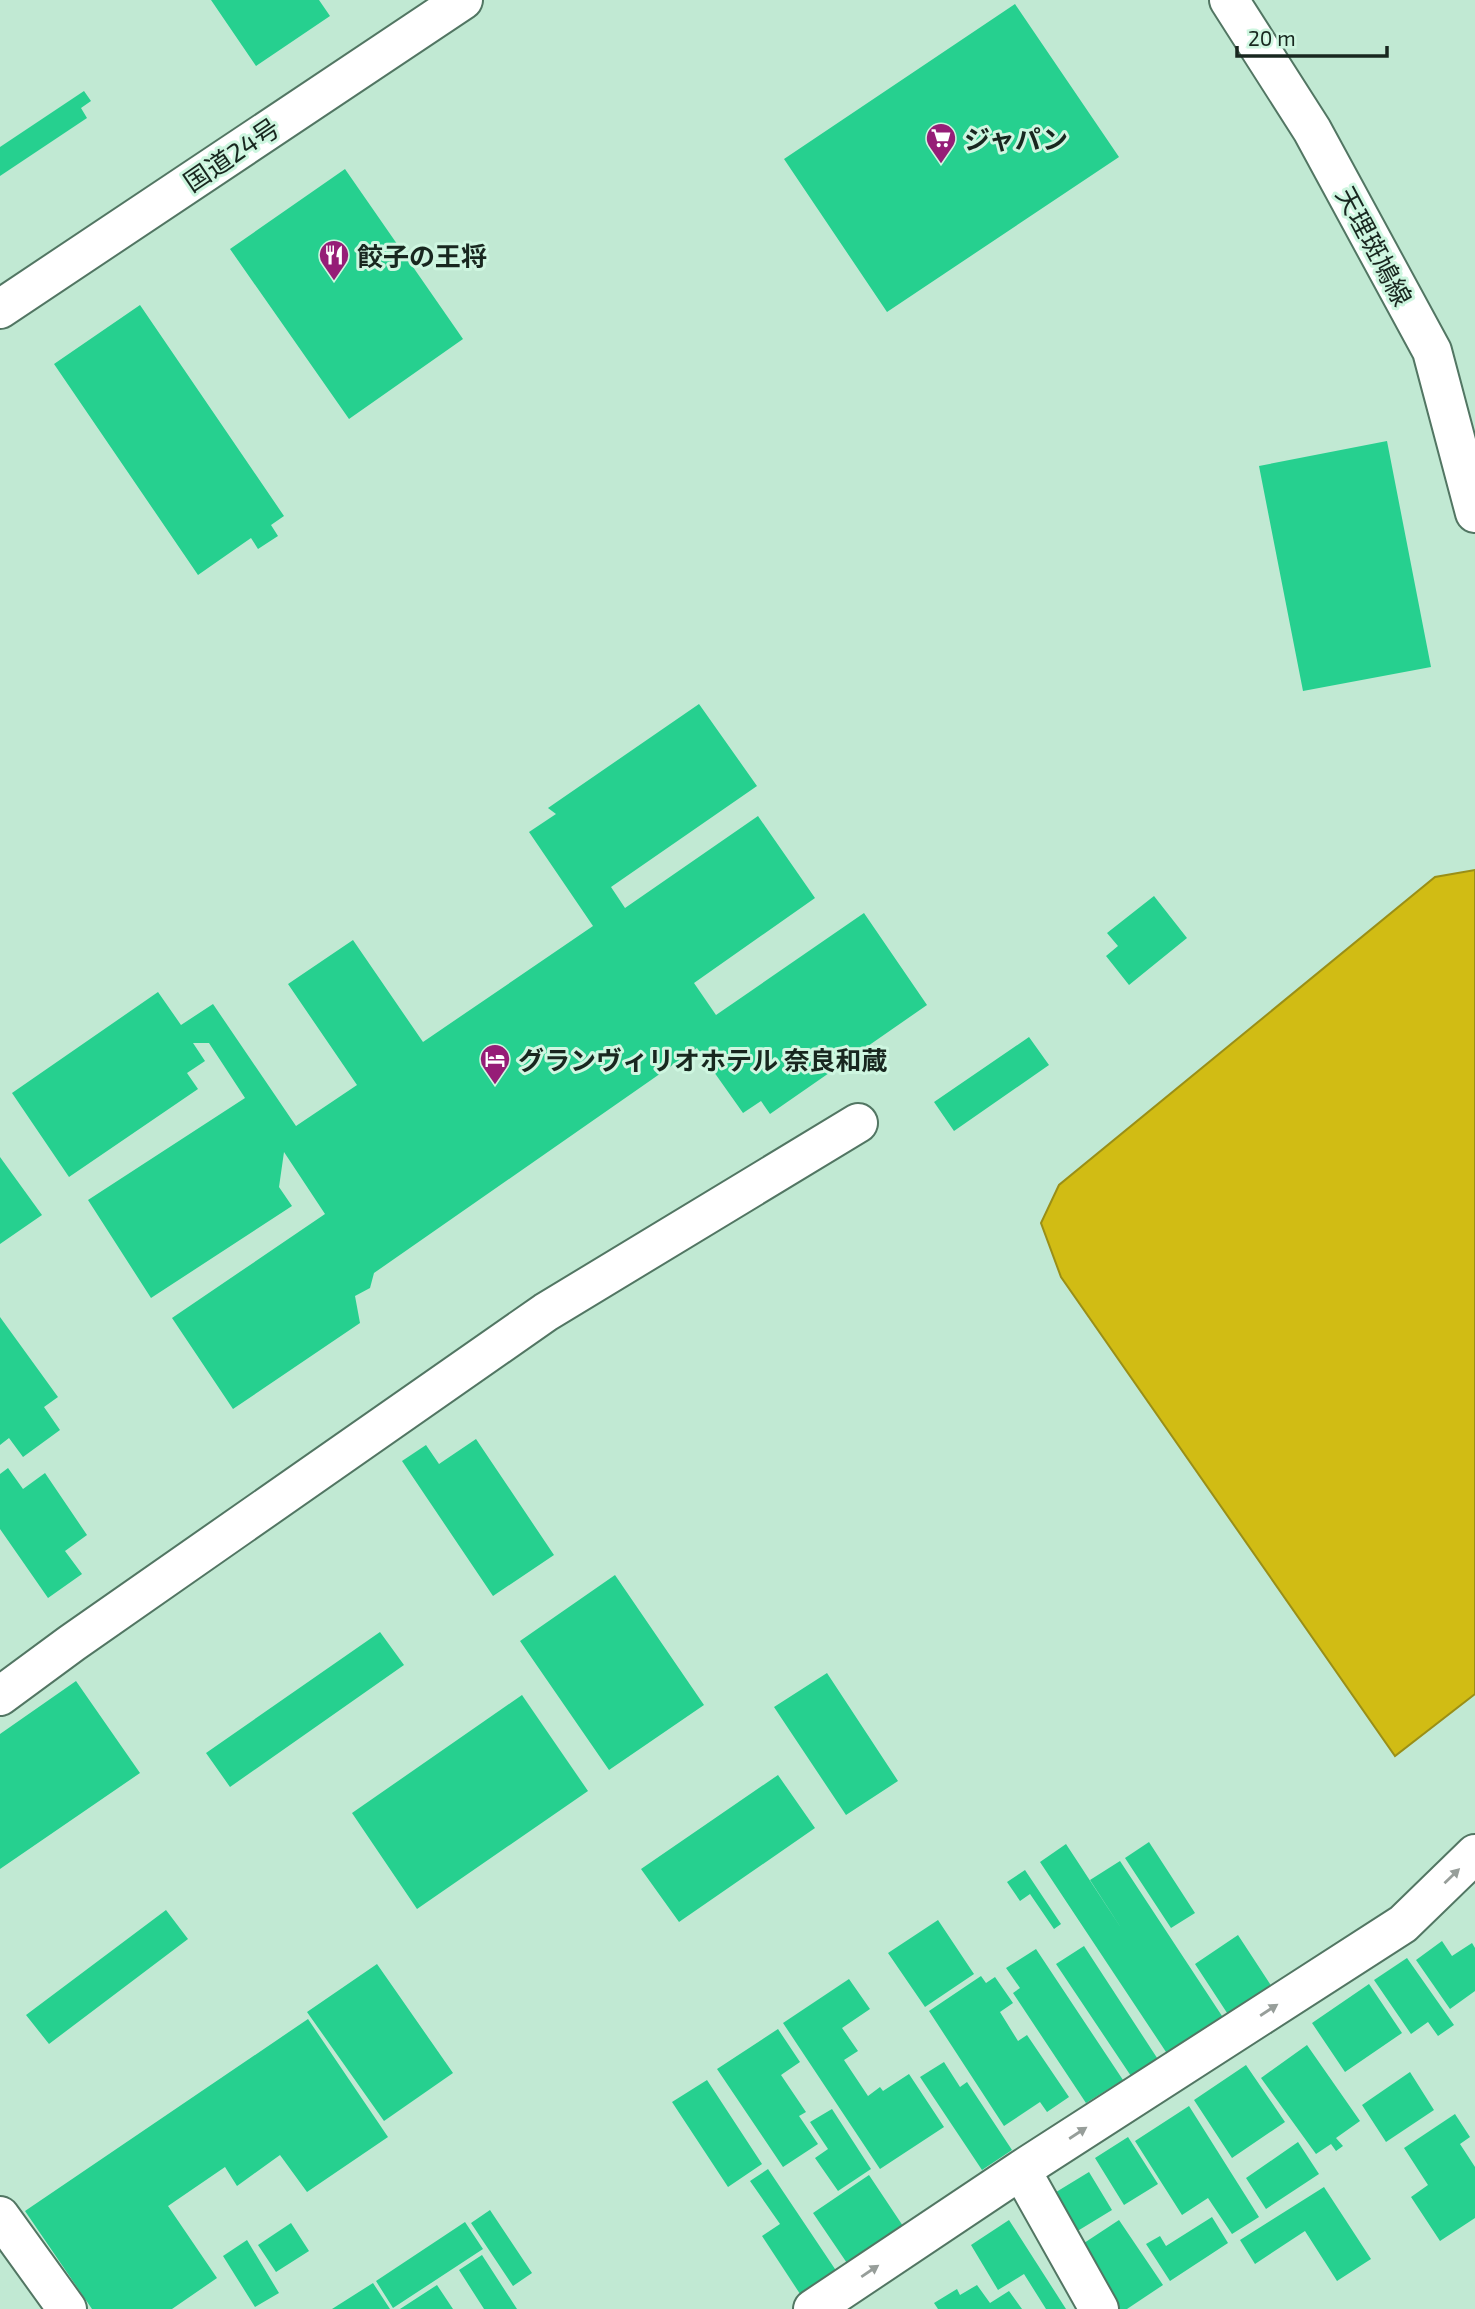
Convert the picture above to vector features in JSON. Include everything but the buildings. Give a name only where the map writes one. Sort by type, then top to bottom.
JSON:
[{"type":"main road","name":"国道24号","points":[[0,309],[463,0]]},
{"type":"main road","name":"天理斑鳩線","points":[[1229,0],[1312,130],[1432,351],[1475,513]]},
{"type":"main road","points":[[0,1696],[83,1635],[546,1312],[858,1123]]},
{"type":"main road","points":[[813,2309],[1403,1924],[1475,1854]]},
{"type":"main road","points":[[1021,2171],[1099,2309]]},
{"type":"main road","points":[[0,2216],[67,2309]]},
{"type":"shaded area","points":[[1475,870],[1475,1694],[1395,1756],[1061,1277],[1041,1223],[1059,1185],[1435,877]]},
{"type":"place","name":"ジャパン","points":[[941,165]]},
{"type":"place","name":"餃子の王将","points":[[334,282]]},
{"type":"place","name":"グランヴィリオホテル 奈良和蔵","points":[[495,1086]]}]
